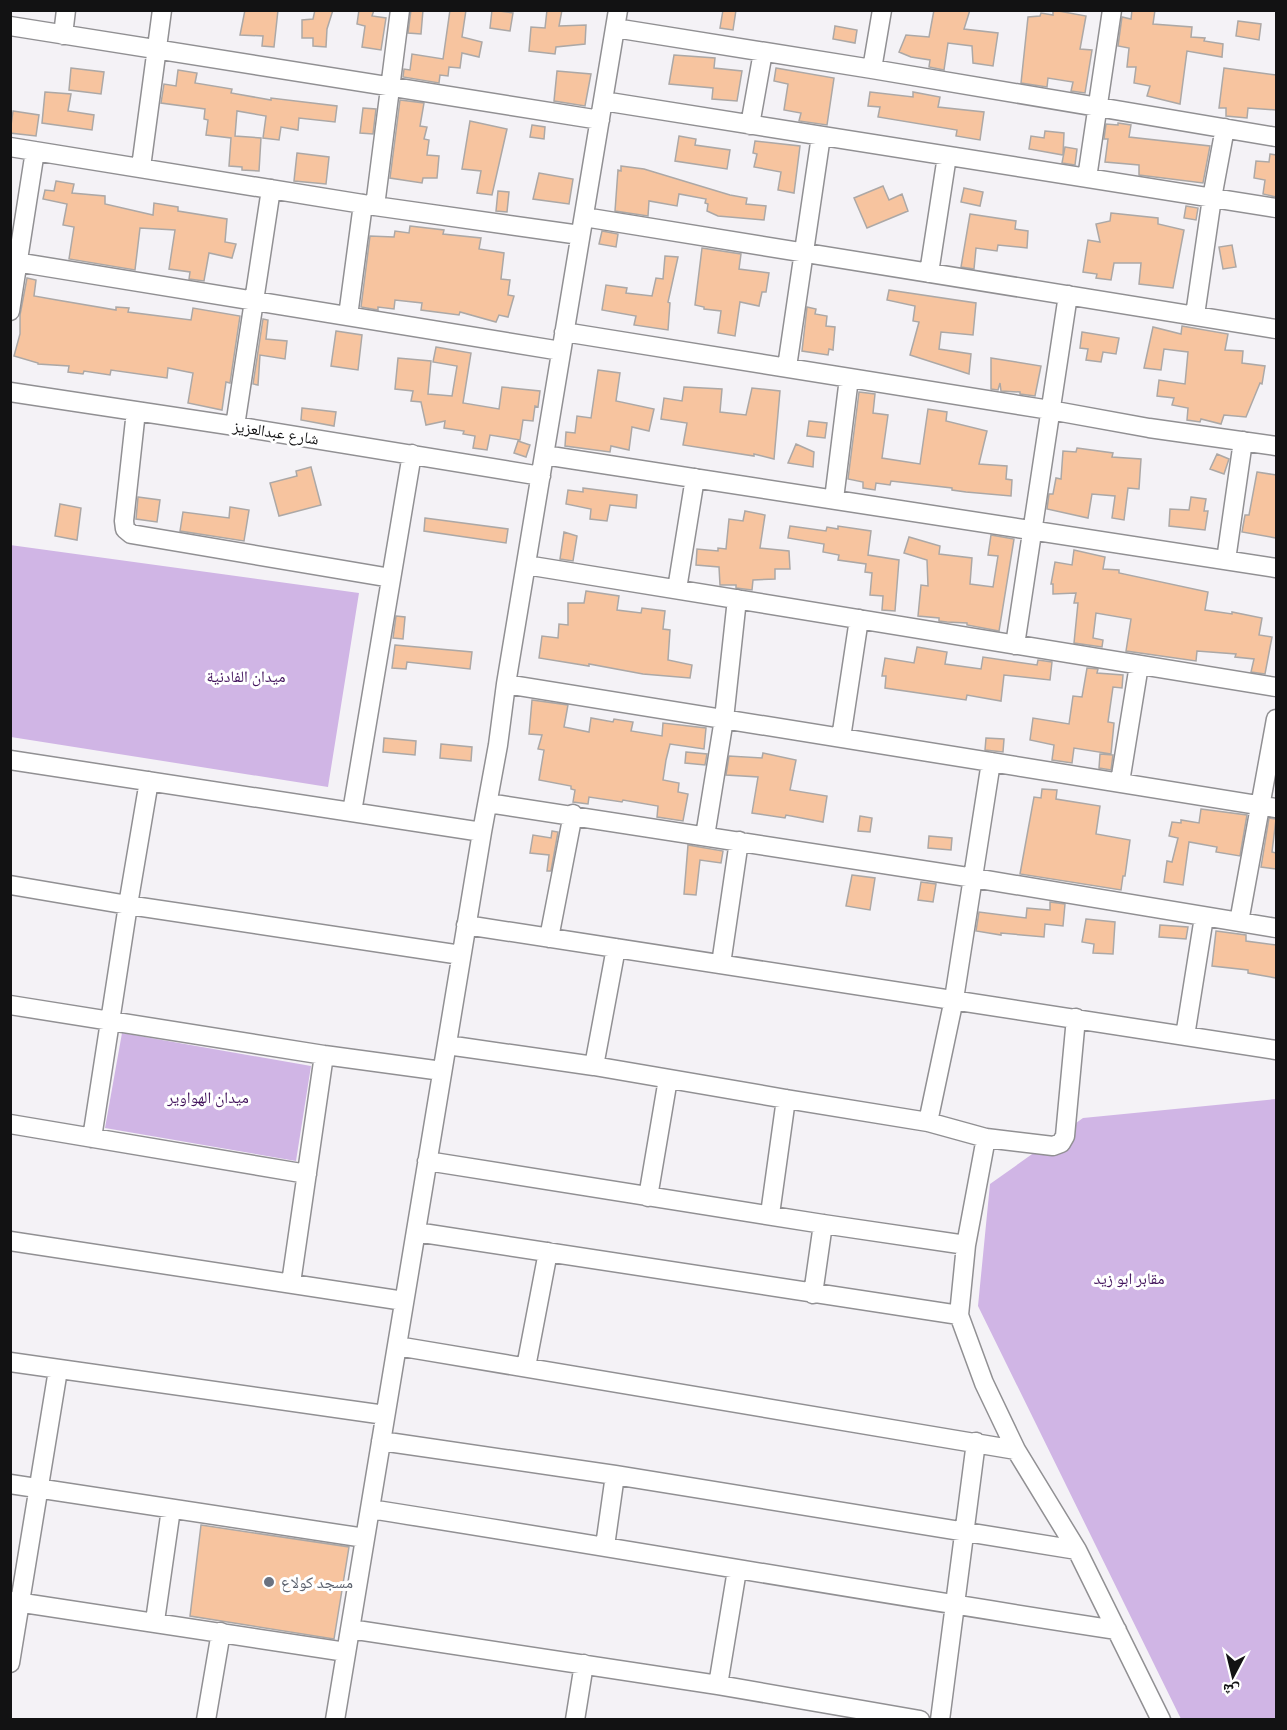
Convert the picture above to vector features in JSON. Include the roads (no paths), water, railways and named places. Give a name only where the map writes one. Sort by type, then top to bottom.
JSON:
[{"type":"street","points":[[63,35],[66,10]]},
{"type":"street","points":[[141,167],[162,10]]},
{"type":"street","points":[[348,316],[390,86],[400,10]]},
{"type":"street","points":[[872,69],[882,10]]},
{"type":"street","points":[[1087,178],[1112,10]]},
{"type":"street","points":[[335,1719],[616,20],[763,52],[1276,137]]},
{"type":"street","points":[[10,26],[600,120]]},
{"type":"street","points":[[750,125],[763,52]]},
{"type":"street","points":[[603,101],[1276,208]]},
{"type":"street","points":[[1195,315],[1225,128]]},
{"type":"street","points":[[787,367],[821,136]]},
{"type":"street","points":[[10,147],[369,205],[580,235]]},
{"type":"street","points":[[10,311],[14,261],[35,151]]},
{"type":"street","points":[[928,273],[947,156]]},
{"type":"street","points":[[235,426],[271,189]]},
{"type":"street","points":[[584,217],[1276,329]]},
{"type":"street","points":[[14,261],[561,351]]},
{"type":"street","points":[[1015,645],[1068,295]]},
{"type":"street","points":[[564,332],[1149,428],[1276,446]]},
{"type":"street","points":[[834,499],[849,378]]},
{"type":"street","name":"شارع عبدالعزيز","points":[[10,392],[541,476]]},
{"type":"street","points":[[136,411],[124,521],[125,529],[131,534],[391,578]]},
{"type":"street","points":[[1226,560],[1243,441]]},
{"type":"street","points":[[352,812],[412,454]]},
{"type":"street","points":[[544,455],[1276,567]]},
{"type":"street","points":[[677,589],[695,478]]},
{"type":"street","points":[[526,565],[1276,687]]},
{"type":"street","points":[[705,836],[724,719],[737,599]]},
{"type":"street","points":[[841,738],[860,619]]},
{"type":"street","points":[[1120,782],[1139,665]]},
{"type":"street","points":[[506,684],[1268,806]]},
{"type":"street","points":[[1239,922],[1268,806],[1276,719]]},
{"type":"street","points":[[10,759],[482,832]]},
{"type":"street","points":[[928,1122],[954,999],[991,762]]},
{"type":"street","points":[[92,1138],[149,781]]},
{"type":"street","points":[[488,803],[573,814],[1276,928]]},
{"type":"street","points":[[549,938],[573,814]]},
{"type":"street","points":[[721,964],[739,841]]},
{"type":"street","points":[[10,885],[128,905],[461,954]]},
{"type":"street","points":[[1185,1035],[1204,917]]},
{"type":"street","points":[[466,925],[1276,1050]]},
{"type":"street","points":[[594,1066],[616,948]]},
{"type":"street","points":[[10,1005],[324,1055],[442,1071]]},
{"type":"street","points":[[447,1045],[594,1066],[928,1122],[986,1138],[1053,1146],[1061,1143],[1065,1136],[1076,1018]]},
{"type":"street","points":[[291,1283],[324,1055]]},
{"type":"street","points":[[648,1197],[668,1079]]},
{"type":"street","points":[[770,1214],[786,1100]]},
{"type":"street","points":[[10,1124],[307,1173]]},
{"type":"street","points":[[986,1138],[966,1245],[959,1316],[984,1383],[1016,1450],[1077,1550],[1161,1719]]},
{"type":"street","points":[[428,1161],[966,1245]]},
{"type":"street","points":[[813,1293],[823,1224]]},
{"type":"street","points":[[416,1232],[959,1316]]},
{"type":"street","points":[[10,1241],[404,1301]]},
{"type":"street","points":[[526,1367],[548,1252]]},
{"type":"street","points":[[397,1346],[1016,1450]]},
{"type":"street","points":[[10,1362],[385,1415]]},
{"type":"street","points":[[10,1663],[16,1601],[39,1488],[58,1370]]},
{"type":"street","points":[[381,1441],[615,1475],[1077,1550]]},
{"type":"street","points":[[940,1719],[976,1442]]},
{"type":"street","points":[[605,1546],[615,1475]]},
{"type":"street","points":[[10,1484],[365,1538]]},
{"type":"street","points":[[155,1621],[171,1509]]},
{"type":"street","points":[[370,1509],[1117,1630]]},
{"type":"street","points":[[718,1685],[737,1570]]},
{"type":"street","points":[[16,1601],[346,1652]]},
{"type":"street","points":[[350,1629],[718,1685],[920,1719]]},
{"type":"street","points":[[206,1719],[221,1632]]},
{"type":"street","points":[[575,1719],[584,1664]]},
{"type":"place","name":"مسجد كولاع","points":[[269,1582]]},
{"type":"park label","name":"ميدان الفادنية","points":[[246,676]]},
{"type":"park label","name":"ميدان الهواوير","points":[[208,1097]]},
{"type":"park label","name":"مقابر ابو زيد","points":[[1129,1278]]}]
